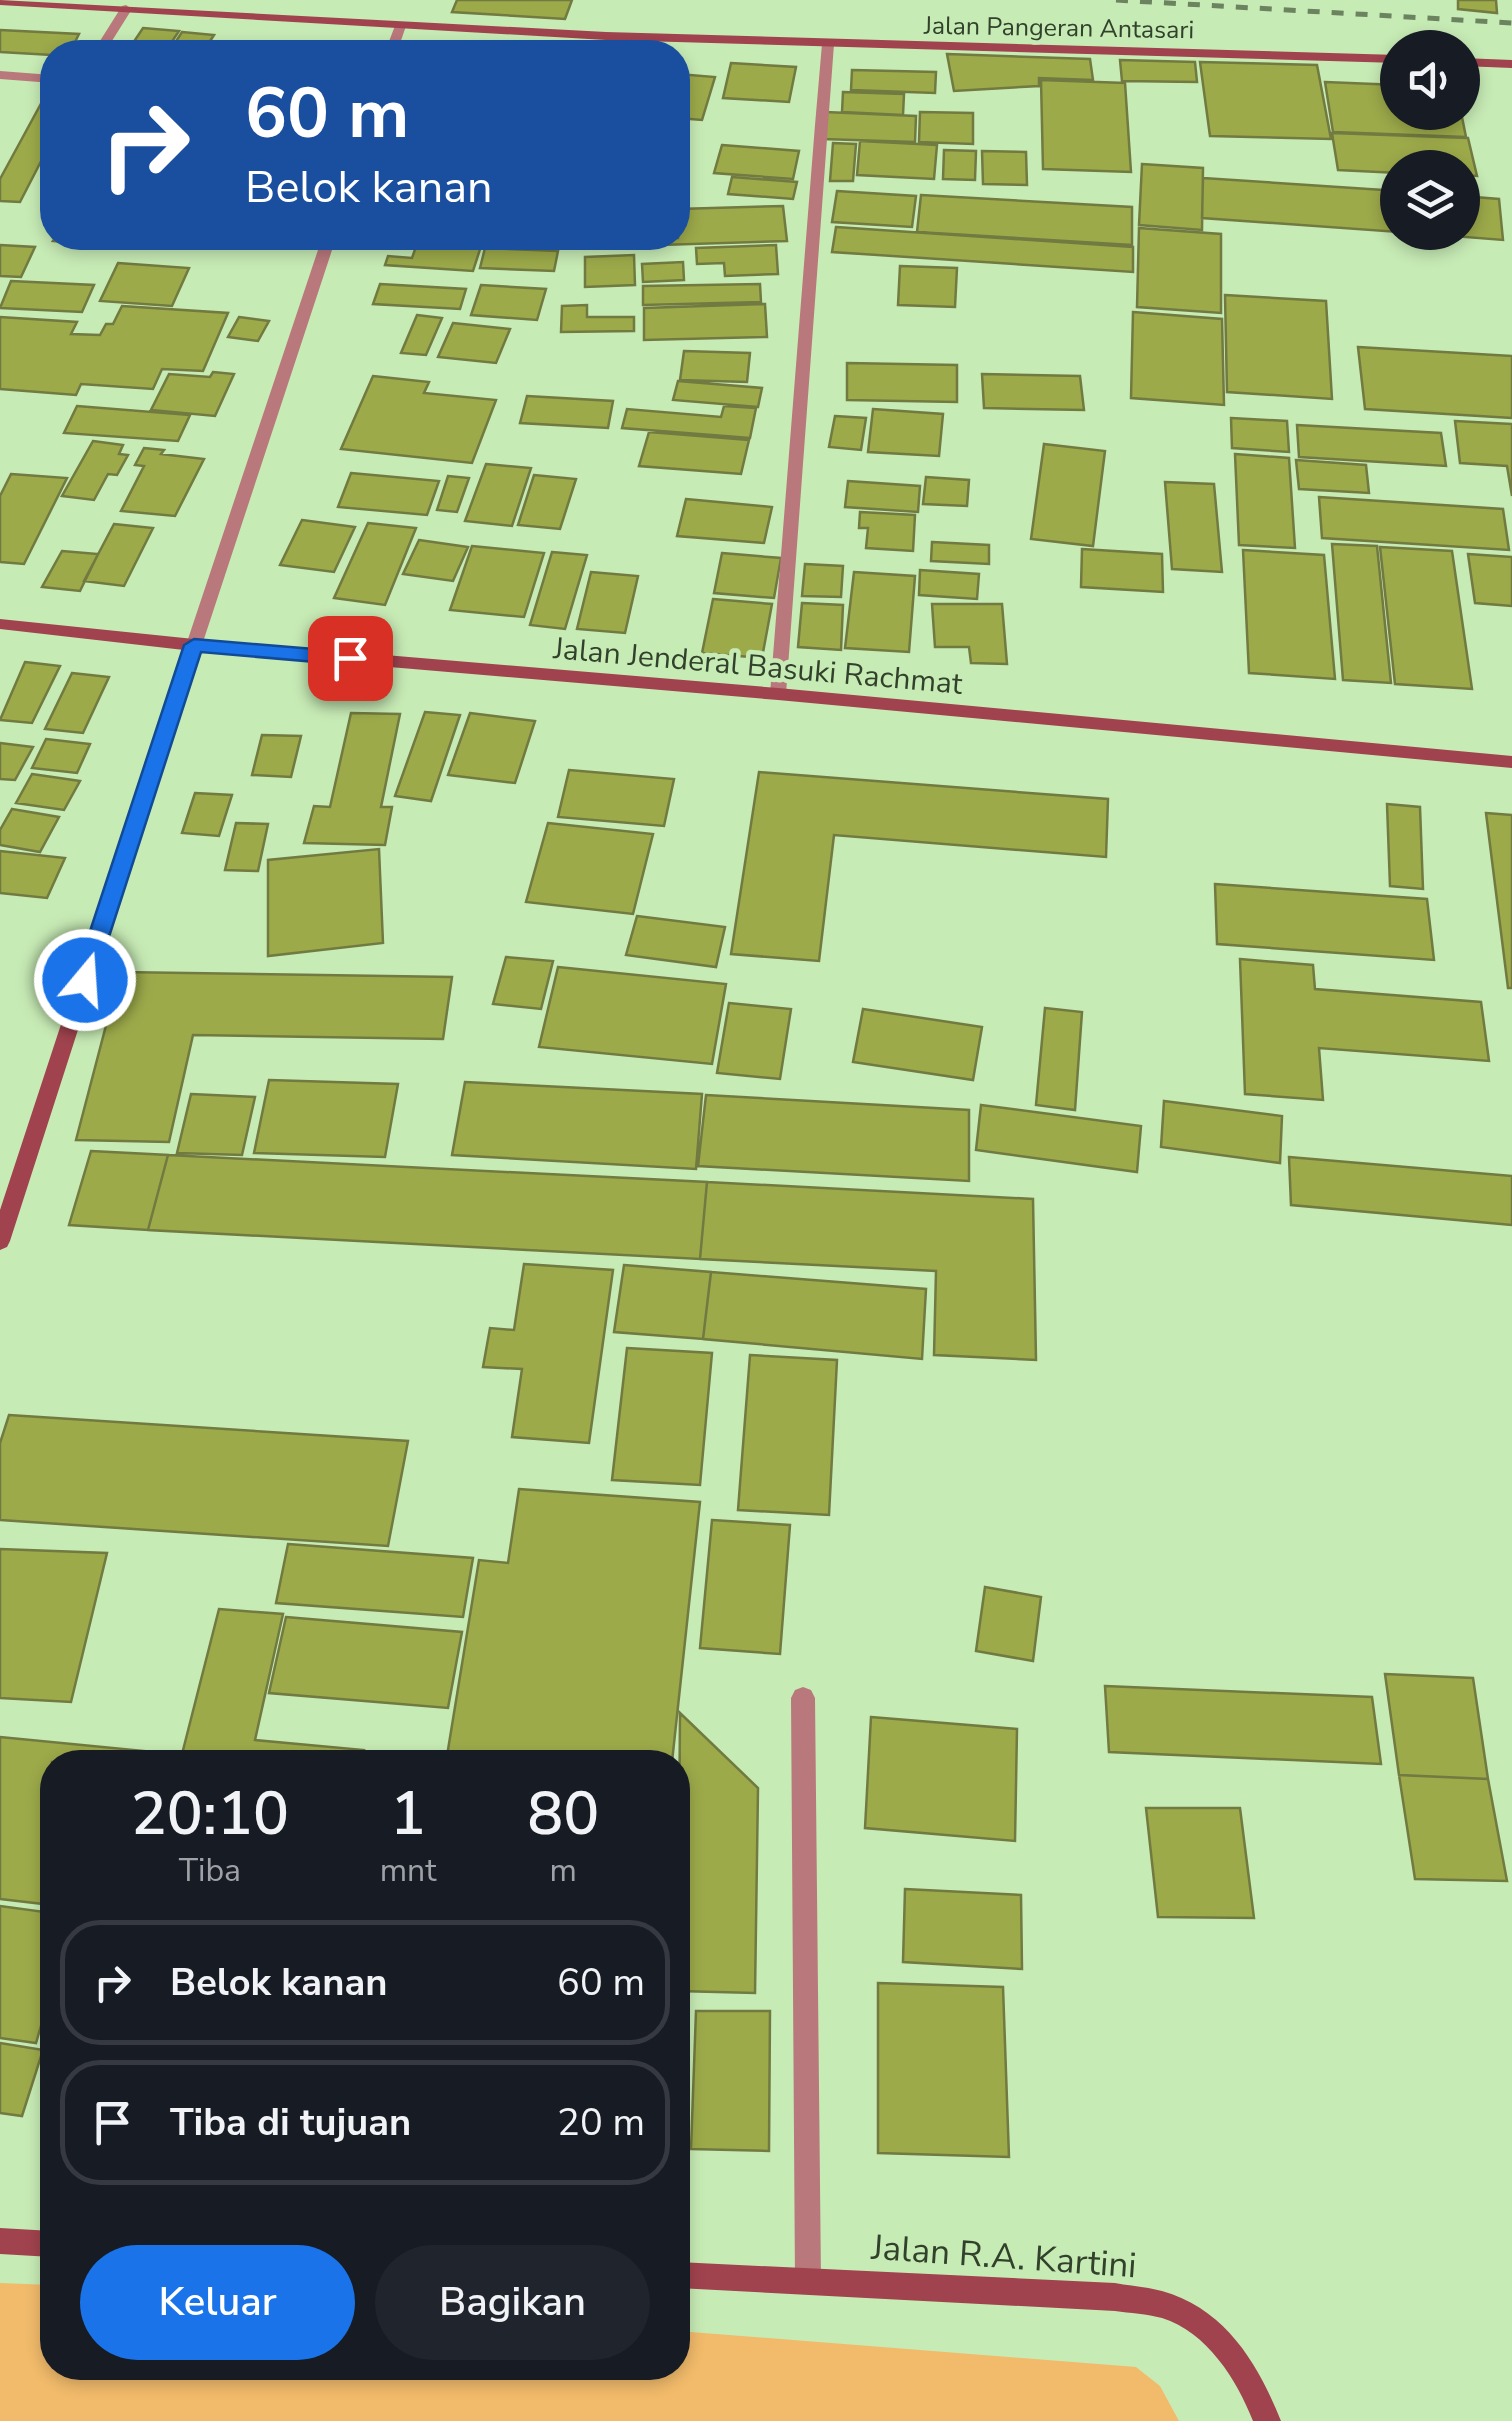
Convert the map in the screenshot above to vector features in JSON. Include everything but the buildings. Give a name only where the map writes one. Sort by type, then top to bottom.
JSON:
[{"type":"street","name":"Jalan Pangeran Antasari","points":[[0,2],[400,26],[828,44],[1380,59]]},
{"type":"street","points":[[107,40],[126,9]]},
{"type":"street","points":[[395,40],[400,26]]},
{"type":"street","points":[[778,694],[798,492],[814,203],[828,44]]},
{"type":"street","points":[[1480,63],[1512,64]]},
{"type":"street","points":[[0,75],[40,79]]},
{"type":"street","points":[[0,1241],[325,250]]},
{"type":"street","name":"Jalan Jenderal Basuki Rachmat","points":[[0,624],[194,645],[1512,762]]},
{"type":"street","points":[[803,1698],[808,2282]]},
{"type":"street","points":[[0,2241],[40,2243]]},
{"type":"street","name":"Jalan R.A. Kartini","points":[[690,2276],[1115,2297],[1174,2308],[1224,2343],[1254,2387],[1268,2421]]},
{"type":"shaded area","points":[[0,2283],[40,2285],[40,2380],[690,2380],[690,2332],[1136,2367],[1160,2386],[1179,2421],[0,2421]]},
{"type":"railway","points":[[1116,0],[1512,23]]},
{"type":"route","points":[[85,980],[194,645],[350,658]]}]
